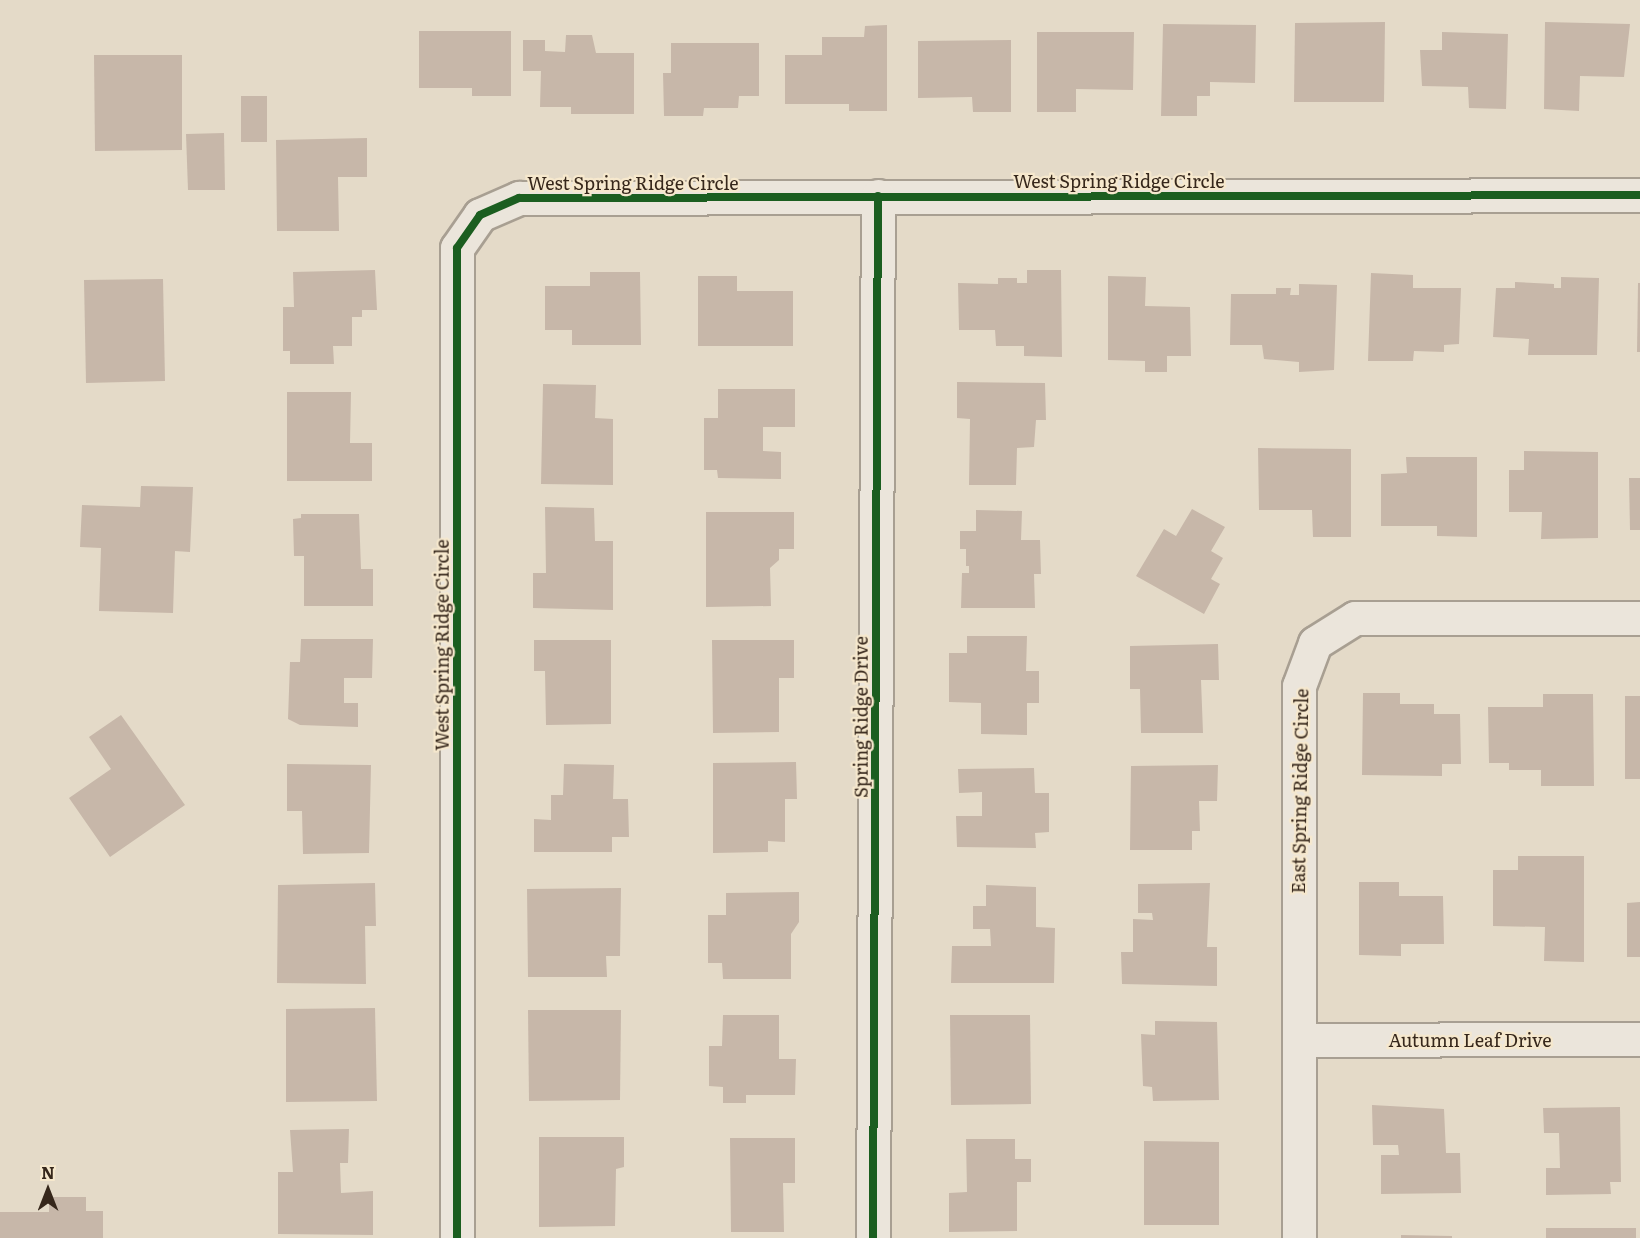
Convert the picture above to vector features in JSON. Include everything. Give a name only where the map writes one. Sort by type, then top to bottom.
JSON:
[{"type":"street","name":"West Spring Ridge Circle","points":[[457,1238],[457,248],[480,215],[519,198],[1640,195]]},
{"type":"street","name":"Spring Ridge Drive","points":[[873,1238],[878,196]]},
{"type":"street","name":"East Spring Ridge Circle","points":[[1299,1238],[1299,686],[1315,643],[1355,618],[1640,618]]},
{"type":"street","name":"Autumn Leaf Drive","points":[[1299,1040],[1640,1039]]},
{"type":"building","points":[[1385,22],[1384,102],[1294,102],[1295,23]]},
{"type":"building","points":[[1545,22],[1630,24],[1624,77],[1580,76],[1579,111],[1544,109]]},
{"type":"building","points":[[1163,24],[1256,25],[1255,83],[1210,82],[1210,96],[1197,96],[1197,116],[1161,116]]},
{"type":"building","points":[[887,25],[887,111],[849,111],[849,104],[785,104],[785,55],[822,55],[822,37],[864,37],[865,26]]},
{"type":"building","points":[[419,31],[511,31],[511,96],[472,96],[472,88],[419,88]]},
{"type":"building","points":[[1037,32],[1134,32],[1133,90],[1076,89],[1076,112],[1037,112]]},
{"type":"building","points":[[1442,32],[1508,34],[1506,109],[1469,108],[1468,87],[1422,86],[1420,50],[1442,50]]},
{"type":"building","points":[[566,35],[592,35],[596,53],[634,53],[634,114],[571,114],[571,107],[540,107],[541,71],[523,71],[523,40],[545,40],[545,51],[565,52]]},
{"type":"building","points":[[1011,40],[1011,112],[973,112],[972,97],[918,98],[918,41]]},
{"type":"building","points":[[671,43],[759,43],[759,96],[739,96],[738,108],[704,108],[703,116],[664,116],[663,73],[671,73]]},
{"type":"building","points":[[94,55],[182,55],[182,150],[95,151]]},
{"type":"building","points":[[241,96],[267,96],[267,142],[241,142]]},
{"type":"building","points":[[224,133],[225,190],[188,190],[186,134]]},
{"type":"building","points":[[367,138],[367,177],[338,177],[339,231],[277,231],[276,140]]},
{"type":"building","points":[[375,270],[377,310],[362,310],[362,317],[352,317],[352,346],[333,346],[334,364],[290,364],[290,351],[283,351],[283,307],[294,307],[293,272]]},
{"type":"building","points":[[1027,270],[1061,270],[1062,357],[1024,356],[1024,346],[996,346],[995,330],[959,330],[958,283],[998,284],[998,278],[1017,278],[1017,283],[1027,283]]},
{"type":"building","points":[[590,272],[640,272],[641,345],[572,345],[572,330],[545,330],[545,286],[590,286]]},
{"type":"building","points":[[1371,273],[1413,275],[1413,288],[1461,288],[1459,344],[1444,345],[1444,352],[1414,351],[1413,361],[1368,361]]},
{"type":"building","points":[[698,276],[737,276],[737,291],[793,291],[793,346],[698,346]]},
{"type":"building","points":[[1108,276],[1146,277],[1145,306],[1190,307],[1191,356],[1167,356],[1167,372],[1145,372],[1145,361],[1108,360]]},
{"type":"building","points":[[1561,277],[1599,278],[1597,355],[1528,355],[1529,339],[1493,337],[1496,288],[1515,288],[1515,282],[1554,284],[1554,288],[1561,288]]},
{"type":"building","points":[[163,279],[165,381],[86,383],[84,280]]},
{"type":"building","points":[[1638,283],[1640,283],[1640,352],[1637,352]]},
{"type":"building","points":[[1299,284],[1337,285],[1334,370],[1299,372],[1299,362],[1264,359],[1262,345],[1230,345],[1231,294],[1276,294],[1276,288],[1291,288],[1290,295],[1299,295]]},
{"type":"building","points":[[957,382],[1045,383],[1046,420],[1036,420],[1034,447],[1017,448],[1016,485],[969,485],[970,419],[957,418]]},
{"type":"building","points":[[543,384],[596,385],[595,418],[613,419],[613,485],[541,484]]},
{"type":"building","points":[[718,389],[795,389],[795,427],[763,427],[763,451],[781,452],[781,479],[718,478],[717,470],[704,470],[704,418],[718,418]]},
{"type":"building","points":[[287,392],[351,392],[350,443],[372,443],[372,481],[287,481]]},
{"type":"building","points":[[1258,448],[1351,449],[1351,537],[1313,537],[1312,510],[1259,510]]},
{"type":"building","points":[[1524,451],[1598,452],[1598,538],[1541,539],[1542,512],[1509,512],[1509,470],[1524,470]]},
{"type":"building","points":[[1406,457],[1477,457],[1477,537],[1437,536],[1437,526],[1381,526],[1381,474],[1407,473]]},
{"type":"building","points":[[1629,478],[1640,478],[1640,530],[1630,530]]},
{"type":"building","points":[[141,486],[193,487],[190,552],[175,551],[173,613],[99,611],[101,548],[80,547],[82,505],[140,507]]},
{"type":"building","points":[[545,507],[594,508],[595,541],[613,541],[613,610],[533,608],[533,573],[546,573]]},
{"type":"building","points":[[1192,509],[1225,527],[1211,551],[1223,558],[1211,579],[1220,584],[1204,614],[1136,576],[1164,529],[1176,536]]},
{"type":"building","points":[[976,510],[1022,511],[1021,540],[1040,540],[1041,574],[1034,574],[1035,608],[961,608],[962,573],[969,573],[969,566],[966,566],[966,549],[960,549],[960,531],[976,531]]},
{"type":"building","points":[[706,512],[794,512],[794,549],[779,549],[779,560],[770,568],[771,606],[706,607]]},
{"type":"building","points":[[301,514],[359,514],[361,569],[373,569],[373,606],[304,606],[304,556],[294,556],[293,519],[301,518]]},
{"type":"building","points":[[967,636],[1027,636],[1026,671],[1039,671],[1039,703],[1027,703],[1027,735],[981,734],[981,703],[949,702],[949,653],[967,653]]},
{"type":"building","points":[[301,639],[373,639],[372,678],[344,678],[344,703],[358,703],[358,727],[300,725],[288,719],[290,662],[300,662]]},
{"type":"building","points":[[534,640],[611,640],[611,724],[546,725],[545,671],[534,671]]},
{"type":"building","points":[[712,640],[794,640],[794,678],[779,678],[779,732],[713,733]]},
{"type":"building","points":[[1218,644],[1219,680],[1201,680],[1203,733],[1141,733],[1140,689],[1130,689],[1130,646]]},
{"type":"building","points":[[1363,693],[1400,693],[1400,704],[1434,704],[1434,714],[1460,714],[1461,764],[1442,764],[1442,776],[1362,775]]},
{"type":"building","points":[[1543,694],[1593,694],[1594,786],[1541,786],[1541,770],[1509,770],[1509,763],[1489,763],[1488,707],[1543,707]]},
{"type":"building","points":[[1625,696],[1640,696],[1640,779],[1625,779]]},
{"type":"building","points":[[121,715],[185,805],[110,857],[69,798],[111,769],[89,737]]},
{"type":"building","points":[[796,762],[797,799],[785,799],[785,842],[768,841],[768,852],[713,853],[713,763]]},
{"type":"building","points":[[287,764],[371,765],[369,853],[303,854],[302,811],[287,811]]},
{"type":"building","points":[[564,764],[614,765],[613,799],[628,799],[629,837],[612,837],[612,852],[534,852],[534,819],[551,820],[551,795],[563,795]]},
{"type":"building","points":[[1218,765],[1217,801],[1199,801],[1200,831],[1192,831],[1192,850],[1130,850],[1131,766]]},
{"type":"building","points":[[1034,768],[1035,793],[1049,793],[1049,832],[1035,833],[1036,848],[957,847],[956,816],[982,816],[982,792],[959,793],[958,769]]},
{"type":"building","points":[[1518,856],[1584,856],[1584,962],[1544,961],[1545,927],[1493,926],[1493,870],[1518,870]]},
{"type":"building","points":[[1359,882],[1399,882],[1399,896],[1443,896],[1444,944],[1401,944],[1401,956],[1359,955]]},
{"type":"building","points":[[375,883],[376,926],[365,926],[366,984],[277,983],[278,885]]},
{"type":"building","points":[[1210,883],[1207,947],[1217,947],[1217,986],[1122,984],[1121,952],[1133,952],[1133,919],[1153,920],[1152,913],[1138,913],[1138,884]]},
{"type":"building","points":[[986,885],[1036,887],[1036,927],[1055,928],[1054,983],[951,983],[952,946],[991,946],[990,929],[973,929],[973,906],[986,906]]},
{"type":"building","points":[[621,888],[620,956],[606,956],[607,977],[528,977],[527,889]]},
{"type":"building","points":[[799,892],[799,922],[791,934],[791,979],[723,979],[722,963],[708,963],[708,915],[726,915],[726,893]]},
{"type":"building","points":[[1640,902],[1640,957],[1627,957],[1627,903]]},
{"type":"building","points":[[375,1008],[377,1101],[286,1102],[286,1009]]},
{"type":"building","points":[[528,1010],[621,1010],[620,1100],[529,1101]]},
{"type":"building","points":[[723,1015],[779,1015],[779,1059],[796,1059],[795,1095],[746,1095],[746,1103],[723,1103],[723,1087],[709,1086],[709,1046],[722,1046]]},
{"type":"building","points":[[950,1015],[1030,1015],[1031,1104],[951,1105]]},
{"type":"building","points":[[1155,1021],[1217,1022],[1219,1100],[1153,1101],[1152,1087],[1143,1086],[1141,1034],[1155,1035]]},
{"type":"building","points":[[1372,1105],[1444,1109],[1446,1153],[1460,1153],[1461,1193],[1381,1194],[1381,1155],[1399,1155],[1398,1145],[1373,1145]]},
{"type":"building","points":[[1620,1107],[1621,1182],[1610,1182],[1611,1194],[1546,1195],[1546,1168],[1560,1168],[1559,1133],[1544,1133],[1543,1108]]},
{"type":"building","points":[[349,1129],[348,1163],[340,1163],[341,1193],[373,1191],[373,1235],[278,1234],[278,1172],[293,1172],[290,1130]]},
{"type":"building","points":[[539,1137],[624,1137],[624,1167],[616,1169],[615,1226],[539,1227]]},
{"type":"building","points":[[730,1138],[795,1138],[795,1183],[783,1183],[784,1232],[731,1232]]},
{"type":"building","points":[[966,1139],[1015,1139],[1015,1159],[1031,1159],[1031,1182],[1017,1182],[1017,1231],[949,1232],[949,1193],[967,1192]]},
{"type":"building","points":[[1144,1141],[1219,1142],[1219,1225],[1144,1225]]},
{"type":"building","points":[[49,1197],[86,1197],[86,1211],[103,1211],[103,1238],[0,1238],[0,1212],[49,1212]]},
{"type":"building","points":[[1546,1228],[1636,1228],[1636,1238],[1546,1238]]},
{"type":"building","points":[[1401,1235],[1452,1236],[1452,1238],[1401,1238]]},
{"type":"cycle path","points":[[457,1238],[457,248],[480,215],[519,198],[1640,195]]},
{"type":"cycle path","points":[[873,1238],[878,196]]}]
